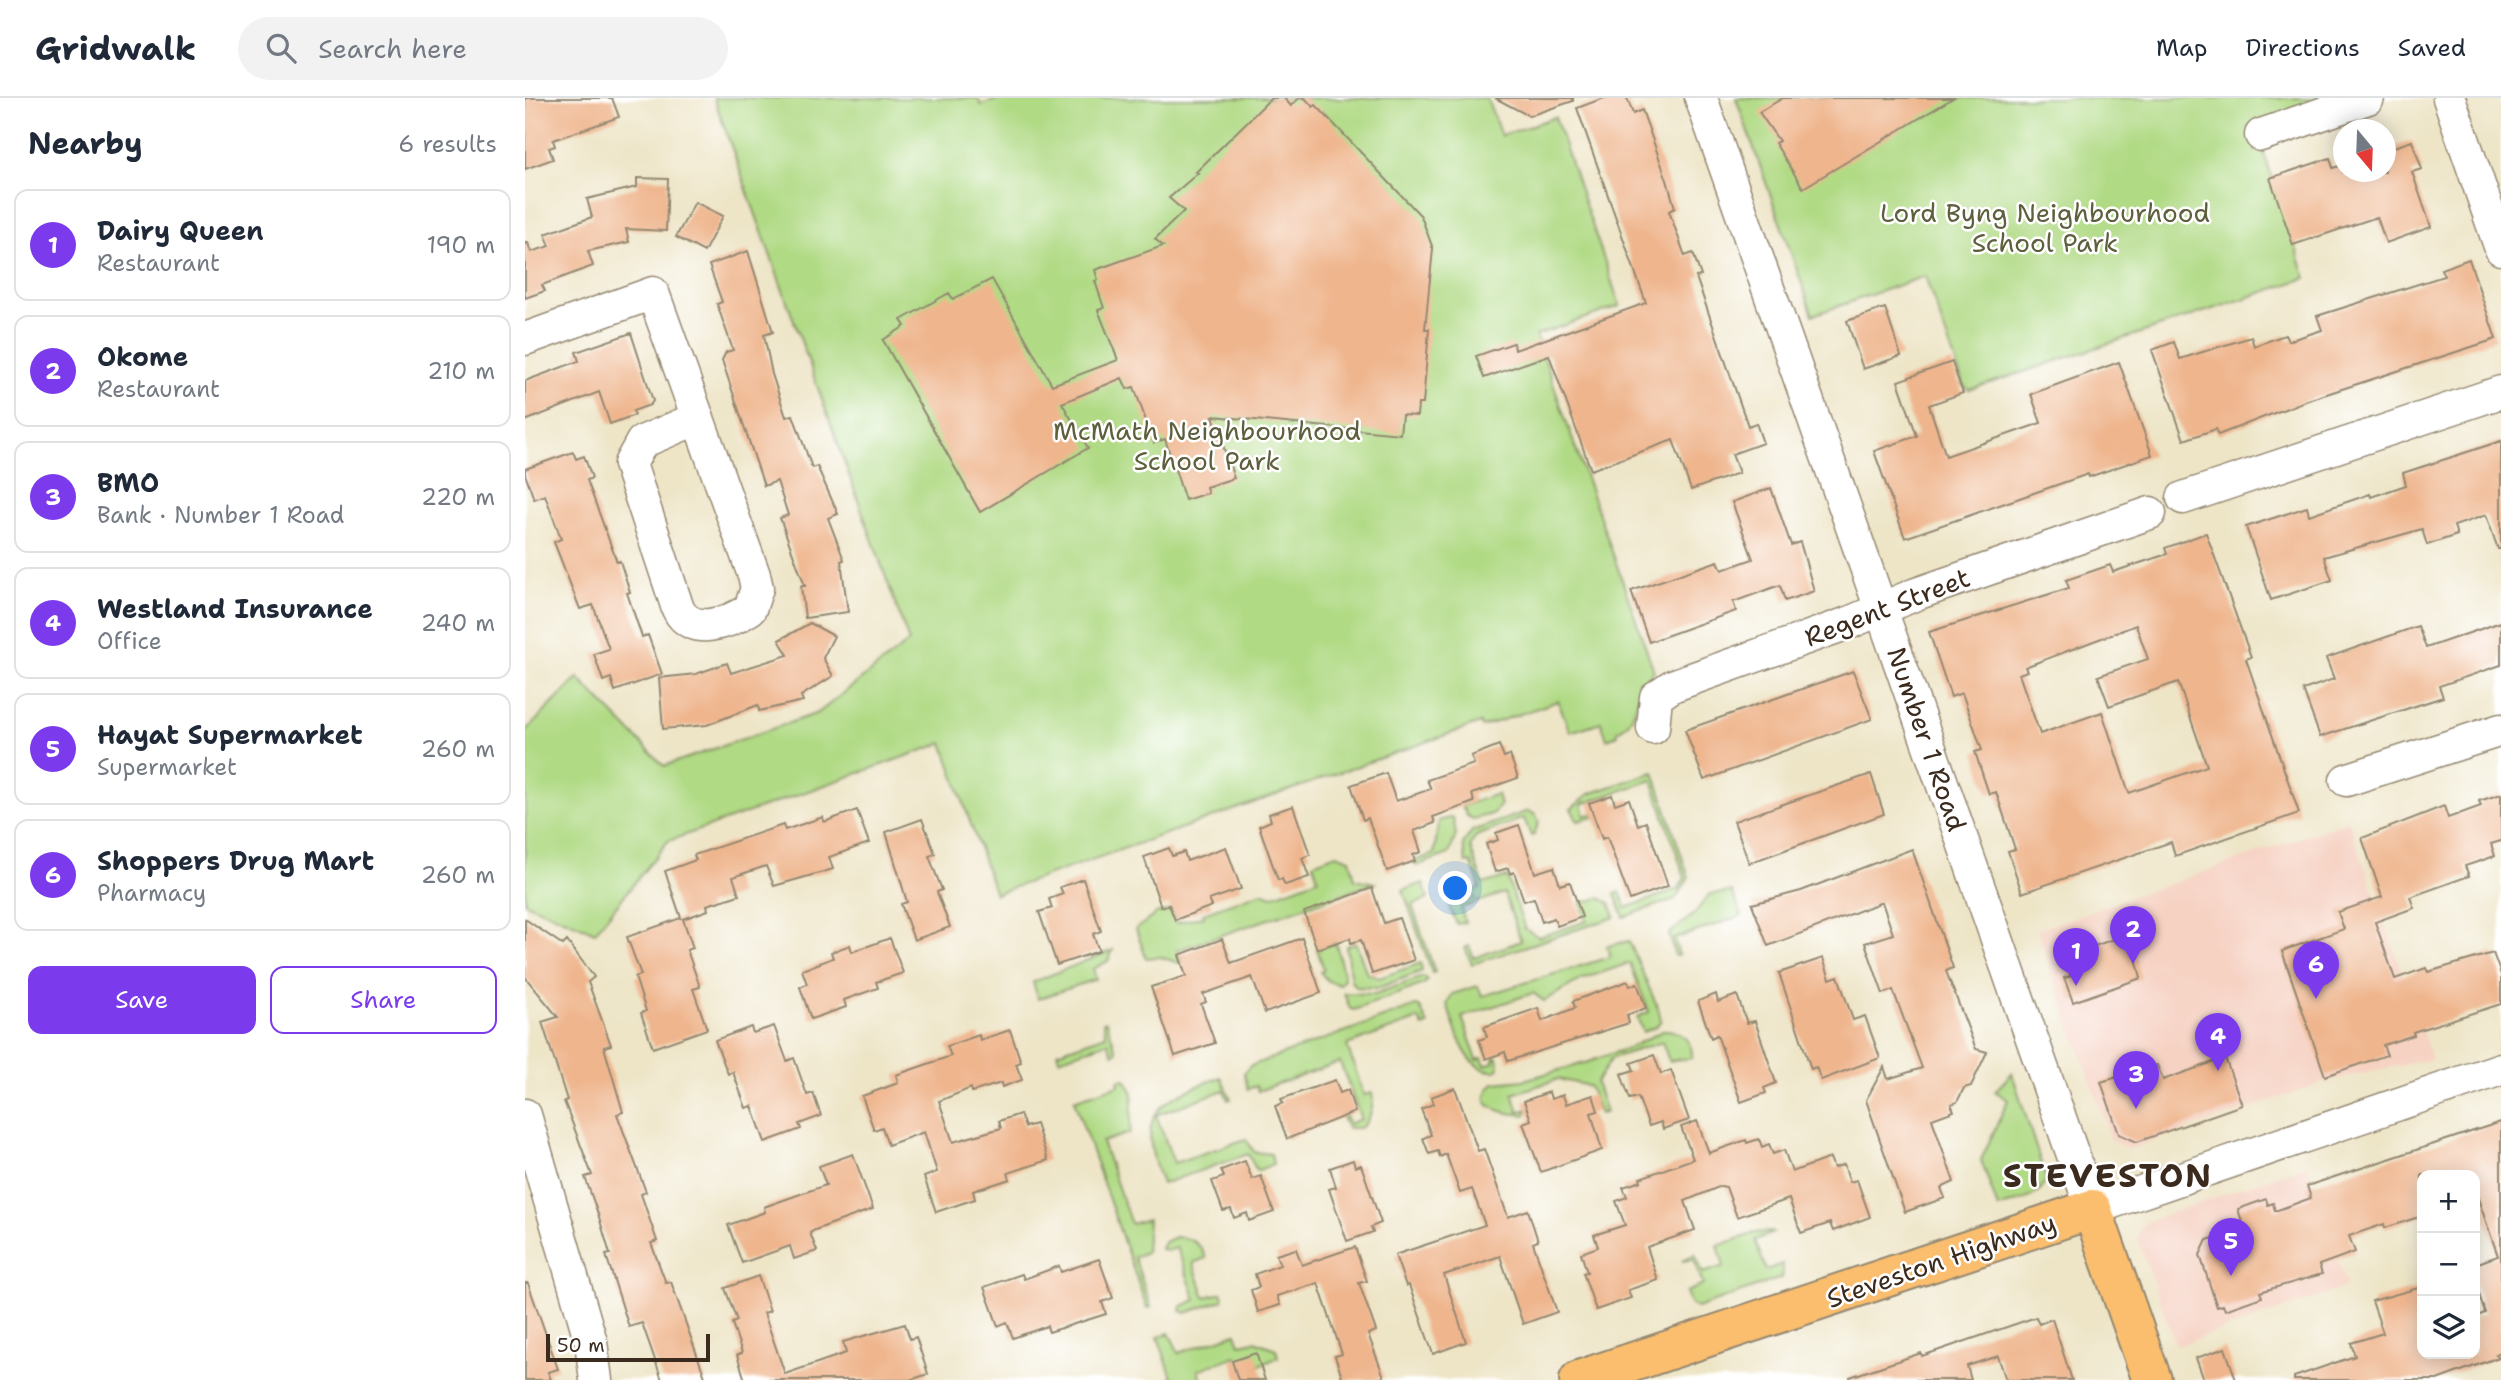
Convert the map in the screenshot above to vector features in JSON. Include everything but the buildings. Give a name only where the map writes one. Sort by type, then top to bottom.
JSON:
[{"type":"main road","name":"Steveston Highway","points":[[1579,1380],[2092,1209]]},
{"type":"main road","name":"Number 1 Road","points":[[2092,1209],[2153,1380]]},
{"type":"street","name":"Number 1 Road","points":[[1701,98],[2092,1209]]},
{"type":"street","points":[[2261,135],[2368,98]]},
{"type":"street","points":[[2449,98],[2501,248]]},
{"type":"street","points":[[525,339],[653,293],[698,418],[757,588],[750,609],[703,626],[691,624],[682,618],[630,464],[642,442],[698,418]]},
{"type":"street","points":[[2183,498],[2501,392]]},
{"type":"street","name":"Regent Street","points":[[1653,728],[1656,697],[1672,686],[2150,513]]},
{"type":"street","points":[[2346,780],[2501,730]]},
{"type":"street","name":"Steveston Highway","points":[[2092,1209],[2501,1069]]},
{"type":"street","points":[[527,1130],[595,1358],[596,1380]]},
{"type":"shaded area","points":[[2349,821],[2432,1059],[2335,1079],[2130,1149],[2112,1141],[2037,930]]},
{"type":"shaded area","points":[[2306,1165],[2347,1287],[2176,1346],[2137,1238],[2141,1226],[2151,1220]]},
{"type":"green space","name":"McMath Neighbourhood School Park","points":[[714,98],[978,98],[981,105],[1002,98],[1487,98],[1501,136],[1555,117],[1620,306],[1536,335],[1654,671],[1642,686],[1631,719],[1617,731],[1618,735],[1607,739],[1601,722],[1570,732],[1558,701],[1482,727],[1480,723],[995,894],[943,743],[668,841],[595,932],[525,903],[525,732],[578,678],[664,766],[818,713],[909,642]]},
{"type":"green space","name":"Lord Byng Neighbourhood School Park","points":[[1736,98],[2349,98],[2256,130],[2306,278],[1969,390],[1964,386],[1925,276],[1813,315]]},
{"type":"green space","points":[[1654,772],[1689,878],[1675,899],[1624,917],[1615,894],[1620,892],[1626,908],[1678,889],[1685,878],[1652,780],[1582,804],[1585,816],[1593,813],[1594,817],[1578,821],[1571,809],[1589,794]]},
{"type":"green space","points":[[1497,794],[1500,806],[1492,814],[1473,819],[1467,816],[1462,806]]},
{"type":"green space","points":[[1528,811],[1536,815],[1539,822],[1534,835],[1531,836],[1524,818],[1476,836],[1470,846],[1483,884],[1507,877],[1525,929],[1539,937],[1587,921],[1581,903],[1600,898],[1610,903],[1615,917],[1472,964],[1465,948],[1469,946],[1474,958],[1521,941],[1504,893],[1461,908],[1465,922],[1457,924],[1449,907],[1475,898],[1473,891],[1480,888],[1471,862],[1466,863],[1463,844],[1472,831]]},
{"type":"green space","points":[[1453,817],[1456,835],[1449,854],[1416,866],[1415,861],[1434,854],[1439,821]]},
{"type":"green space","points":[[1336,854],[1350,859],[1355,879],[1375,883],[1177,950],[1182,964],[1160,957],[1146,958],[1136,929],[1156,914],[1171,910],[1176,923],[1204,916],[1203,913],[1262,892],[1272,896],[1318,879],[1313,863]]},
{"type":"green space","points":[[1423,883],[1428,899],[1412,905],[1435,972],[1432,973],[1403,890]]},
{"type":"green space","points":[[1732,892],[1742,916],[1674,939],[1679,955],[1675,956],[1669,934],[1694,914],[1710,894]]},
{"type":"green space","points":[[1629,941],[1659,1011],[1661,1020],[1656,1027],[1643,1032],[1637,1017],[1649,1012],[1630,963],[1580,980],[1544,1001],[1533,993],[1462,1017],[1477,1060],[1482,1058],[1485,1065],[1494,1062],[1497,1057],[1499,1068],[1495,1071],[1484,1069],[1468,1056],[1447,1004],[1452,994],[1478,986],[1482,996],[1610,957],[1607,946]]},
{"type":"green space","points":[[1336,943],[1344,978],[1340,985],[1328,981],[1320,972],[1324,970],[1317,949]]},
{"type":"green space","points":[[1356,943],[1367,974],[1379,978],[1421,963],[1422,971],[1378,988],[1356,987],[1351,981],[1346,946]]},
{"type":"green space","points":[[1113,950],[1108,961],[1093,969],[1096,979],[1038,999],[1033,982]]},
{"type":"green space","points":[[1423,977],[1427,980],[1424,984],[1354,1010],[1350,1009],[1344,993],[1375,994]]},
{"type":"green space","points":[[1416,1006],[1420,1007],[1428,1025],[1423,1027],[1419,1019],[1347,1045],[1364,1095],[1372,1093],[1371,1112],[1360,1128],[1347,1128],[1342,1117],[1345,1116],[1349,1124],[1361,1119],[1340,1062],[1258,1091],[1256,1086],[1248,1089],[1244,1073],[1250,1066]]},
{"type":"green space","points":[[1106,1021],[1117,1052],[1113,1054],[1108,1042],[1059,1059],[1057,1052],[1106,1035],[1103,1022]]},
{"type":"green space","points":[[1664,1030],[1676,1032],[1685,1038],[1692,1058],[1669,1061],[1662,1042],[1612,1058],[1596,1083],[1606,1112],[1600,1114],[1589,1086],[1558,1079],[1513,1094],[1519,1112],[1527,1109],[1526,1115],[1502,1111],[1488,1104],[1487,1092],[1494,1083],[1524,1080],[1585,1063],[1631,1047]]},
{"type":"green space","points":[[2012,1073],[2046,1179],[2039,1191],[2033,1195],[1998,1208],[1981,1160],[2008,1100],[1995,1091]]},
{"type":"green space","points":[[1221,1077],[1231,1099],[1228,1100],[1224,1090],[1156,1115],[1174,1163],[1246,1139],[1254,1152],[1271,1154],[1273,1164],[1257,1171],[1248,1154],[1162,1184],[1150,1140],[1151,1124],[1157,1112],[1181,1094]]},
{"type":"green space","points":[[1125,1079],[1133,1093],[1130,1133],[1102,1142],[1131,1224],[1148,1219],[1146,1252],[1134,1257],[1151,1307],[1147,1308],[1074,1100],[1119,1085],[1118,1081]]},
{"type":"green space","points":[[1755,1233],[1773,1233],[1755,1240],[1766,1270],[1783,1264],[1781,1278],[1697,1308],[1691,1305],[1686,1292],[1703,1285],[1694,1259],[1682,1261],[1695,1254],[1703,1273],[1724,1266],[1718,1246]]},
{"type":"green space","points":[[1175,1237],[1186,1238],[1201,1248],[1206,1258],[1193,1263],[1205,1297],[1222,1293],[1223,1300],[1186,1313],[1181,1311],[1182,1306],[1196,1300],[1177,1248],[1166,1251],[1161,1249],[1164,1242]]},
{"type":"green space","points":[[1169,1333],[1179,1353],[1236,1333],[1240,1344],[1255,1341],[1276,1349],[1279,1357],[1260,1365],[1238,1359],[1236,1356],[1198,1370],[1201,1380],[1173,1380],[1158,1337]]},
{"type":"place","name":"Okome","points":[[2133,964]]},
{"type":"place","name":"Dairy Queen","points":[[2076,986]]},
{"type":"place","name":"Shoppers Drug Mart","points":[[2316,999]]},
{"type":"place","name":"Westland Insurance","points":[[2218,1071]]},
{"type":"place","name":"BMO","points":[[2136,1109]]},
{"type":"place","name":"Hayat Supermarket","points":[[2231,1276]]},
{"type":"district","name":"STEVESTON","points":[[2108,1175]]}]
